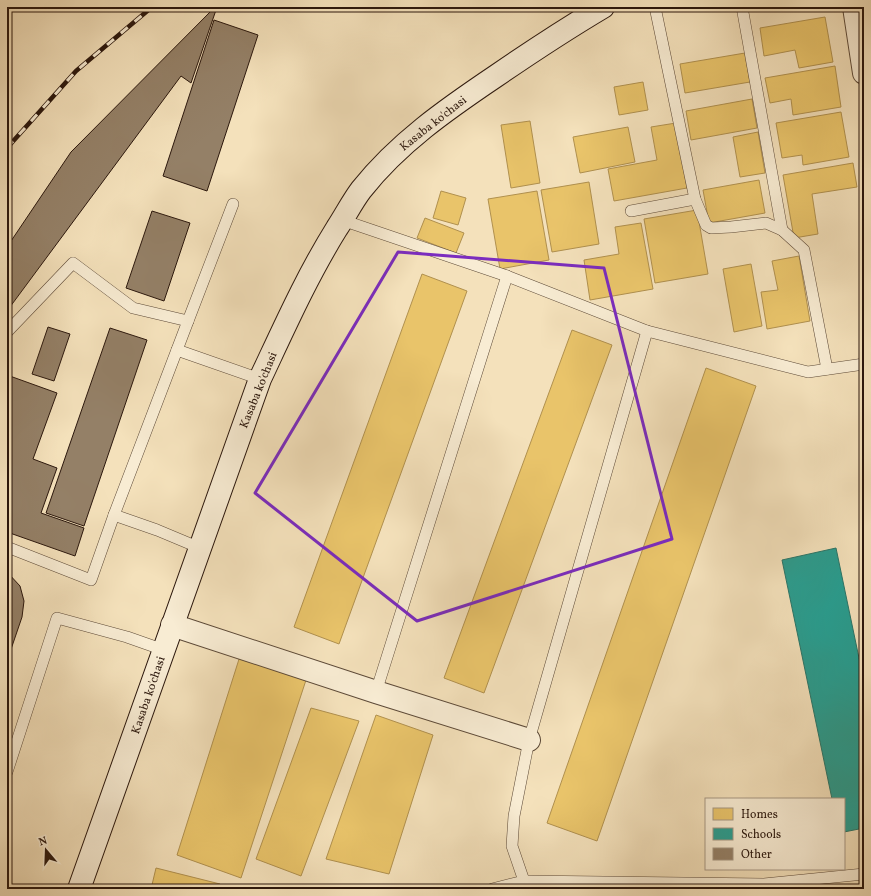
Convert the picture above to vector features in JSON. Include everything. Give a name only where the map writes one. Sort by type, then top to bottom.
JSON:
[{"type":"street","name":"Kasaba ko'chasi","points":[[79,889],[260,379],[311,272],[360,191],[394,154],[445,110],[553,38],[603,7]]},
{"type":"street","points":[[854,7],[864,73]]},
{"type":"street","points":[[172,625],[376,692],[529,740]]},
{"type":"lane","points":[[655,7],[695,199],[706,225],[711,228],[766,223],[782,230],[804,250],[827,369]]},
{"type":"lane","points":[[742,7],[782,230]]},
{"type":"lane","points":[[631,211],[695,199]]},
{"type":"lane","points":[[7,547],[91,580],[114,515],[233,204]]},
{"type":"lane","points":[[342,220],[507,276],[647,331],[808,372],[864,364]]},
{"type":"lane","points":[[7,332],[73,263],[133,308],[188,321]]},
{"type":"lane","points":[[376,692],[507,276]]},
{"type":"lane","points":[[526,885],[512,846],[514,816],[529,740],[647,331]]},
{"type":"lane","points":[[177,350],[260,379]]},
{"type":"lane","points":[[114,515],[157,530],[200,548]]},
{"type":"lane","points":[[7,772],[57,618],[127,637],[164,650]]},
{"type":"lane","points":[[492,889],[526,885],[764,884],[864,874]]},
{"type":"highlighted area","points":[[398,252],[604,268],[672,539],[417,621],[255,493]]},
{"type":"building: Homes","points":[[825,17],[833,62],[799,68],[795,50],[764,56],[760,28]]},
{"type":"building: Homes","points":[[745,53],[750,82],[685,93],[680,64]]},
{"type":"building: Homes","points":[[835,66],[841,107],[793,115],[791,99],[770,103],[765,78]]},
{"type":"building: Homes","points":[[643,82],[648,110],[619,115],[614,87]]},
{"type":"building: Homes","points":[[752,99],[757,128],[691,140],[686,111]]},
{"type":"building: Homes","points":[[841,112],[849,157],[803,165],[802,155],[782,158],[776,123]]},
{"type":"building: Homes","points":[[530,121],[540,183],[511,188],[501,125]]},
{"type":"building: Homes","points":[[676,123],[687,188],[614,201],[608,169],[657,160],[651,127]]},
{"type":"building: Homes","points":[[628,127],[635,162],[580,173],[573,137]]},
{"type":"building: Homes","points":[[758,132],[765,173],[740,177],[733,137]]},
{"type":"building: Homes","points":[[853,163],[857,187],[812,194],[818,234],[794,238],[783,175]]},
{"type":"building: Homes","points":[[759,180],[765,213],[709,223],[703,190]]},
{"type":"building: Homes","points":[[589,182],[599,244],[552,252],[541,190]]},
{"type":"building: Homes","points":[[441,191],[466,198],[458,225],[433,218]]},
{"type":"building: Homes","points":[[537,191],[549,260],[500,269],[488,199]]},
{"type":"building: Homes","points":[[697,210],[708,274],[655,283],[644,219]]},
{"type":"building: Homes","points":[[425,218],[464,233],[456,253],[417,238]]},
{"type":"building: Homes","points":[[641,223],[653,289],[590,300],[584,260],[619,254],[615,227]]},
{"type":"building: Homes","points":[[799,256],[810,321],[767,329],[761,292],[778,290],[772,261]]},
{"type":"building: Homes","points":[[751,264],[762,326],[734,332],[723,269]]},
{"type":"building: Homes","points":[[422,274],[467,291],[339,644],[294,627]]},
{"type":"building: Homes","points":[[572,330],[612,345],[484,693],[444,678]]},
{"type":"building: Homes","points":[[706,368],[756,386],[597,841],[547,823]]},
{"type":"building: Homes","points":[[240,656],[307,677],[241,878],[177,855]]},
{"type":"building: Homes","points":[[311,708],[359,721],[301,876],[256,859]]},
{"type":"building: Homes","points":[[376,715],[433,735],[389,874],[326,859]]},
{"type":"building: Homes","points":[[156,868],[220,884],[219,889],[151,889]]},
{"type":"building: Schools","points":[[836,548],[864,682],[864,828],[845,832],[845,798],[832,798],[782,560]]},
{"type":"building: Other","points":[[215,7],[217,7],[191,83],[181,76],[7,311],[7,247],[71,152]]},
{"type":"building: Other","points":[[214,20],[258,35],[207,191],[163,176]]},
{"type":"building: Other","points":[[152,211],[190,223],[164,301],[126,288]]},
{"type":"building: Other","points":[[48,327],[70,334],[54,381],[32,374]]},
{"type":"building: Other","points":[[110,328],[147,340],[84,526],[46,513]]},
{"type":"building: Other","points":[[7,375],[57,393],[33,459],[57,468],[41,513],[84,528],[75,556],[7,532]]},
{"type":"building: Other","points":[[7,572],[20,586],[24,601],[22,617],[7,661]]},
{"type":"railway","points":[[7,148],[76,71],[152,7]]}]
